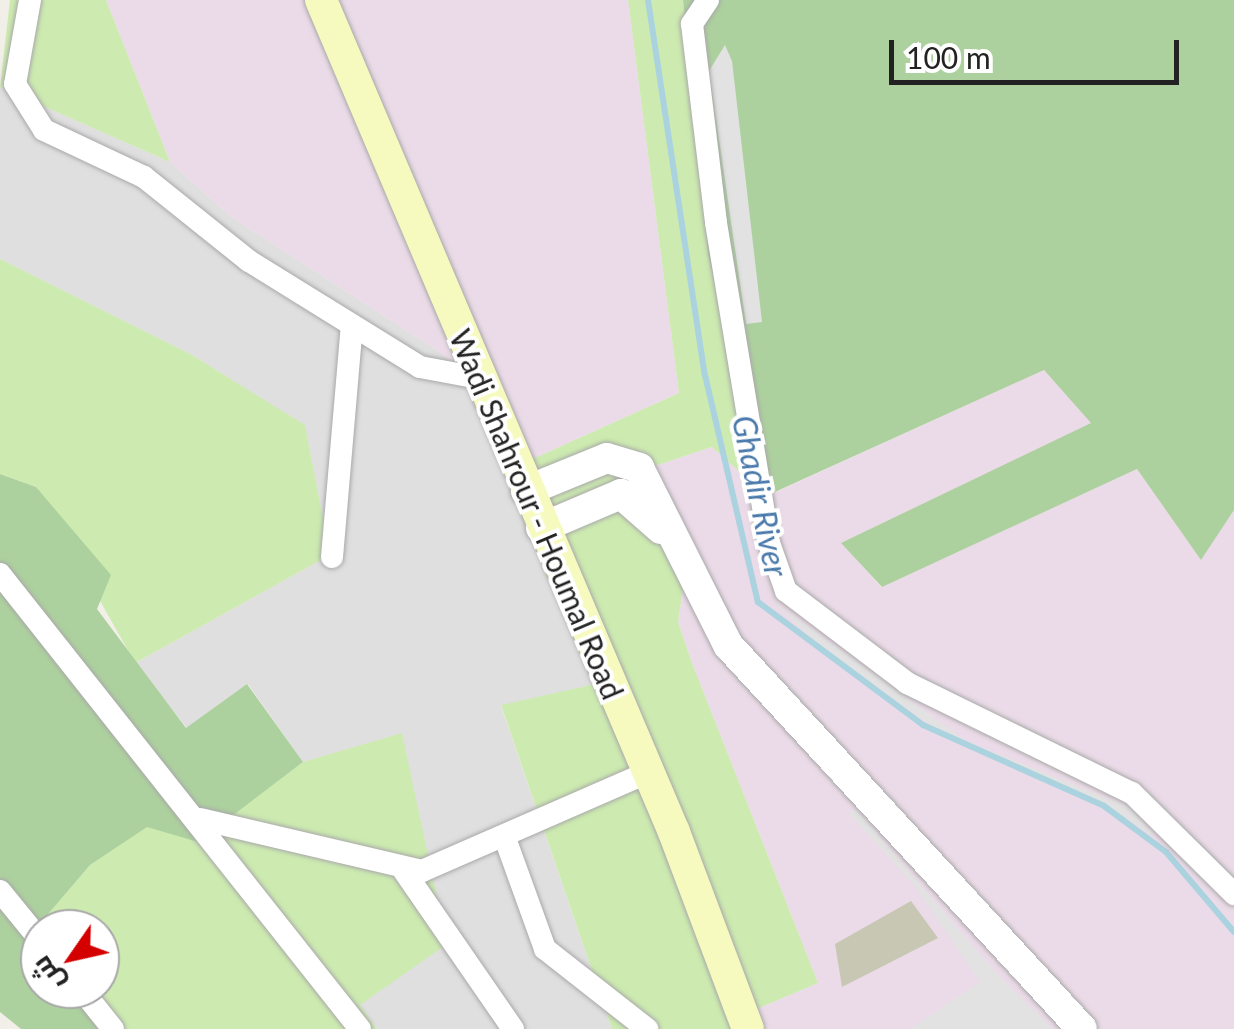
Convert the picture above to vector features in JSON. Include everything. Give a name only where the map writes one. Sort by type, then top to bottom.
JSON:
[{"type":"main road","name":"Wadi Shahrour - Houmal Road","points":[[320,0],[541,528],[648,772],[748,1029]]},
{"type":"street","points":[[30,0],[7,87],[44,130],[144,177],[352,326],[420,367],[479,378]]},
{"type":"street","points":[[708,0],[692,24],[716,222],[770,543],[786,591],[907,683],[1132,793],[1234,894]]},
{"type":"street","points":[[332,556],[352,326]]},
{"type":"street","points":[[526,491],[624,458],[653,487],[712,623],[757,682],[1082,1029]]},
{"type":"street","points":[[541,528],[621,494],[677,549]]},
{"type":"street","points":[[0,574],[200,819],[360,1029]]},
{"type":"street","points":[[200,819],[404,871],[452,865],[648,772]]},
{"type":"street","points":[[506,841],[545,949],[647,1029]]},
{"type":"street","points":[[404,871],[513,1029]]},
{"type":"street","points":[[0,891],[20,916]]},
{"type":"street","points":[[96,1009],[113,1029]]},
{"type":"shaded area","points":[[106,0],[628,0],[679,393],[526,462],[495,388],[230,216],[170,162]]},
{"type":"shaded area","points":[[725,45],[732,61],[762,322],[746,324],[709,71]]},
{"type":"shaded area","points":[[0,87],[170,162],[230,216],[495,388],[601,683],[501,706],[612,1029],[377,1029],[360,1006],[428,869],[402,734],[303,762],[248,684],[187,728],[135,663],[330,555],[305,426],[192,355],[0,259]]},
{"type":"shaded area","points":[[1044,370],[1092,423],[842,543],[881,587],[1137,469],[1201,559],[1234,510],[1234,1029],[760,1029],[754,1010],[818,983],[692,663],[678,622],[683,589],[633,473],[712,447],[767,496]]},
{"type":"shaded area","points":[[771,600],[966,741],[1129,807],[1157,839],[1096,799],[944,734],[836,661]]},
{"type":"shaded area","points":[[856,809],[995,972],[1053,1029],[910,1029],[980,982],[914,885],[849,814]]},
{"type":"shaded area","points":[[911,901],[938,938],[842,987],[835,944]]},
{"type":"green space","points":[[10,0],[106,0],[170,162],[0,87]]},
{"type":"green space","points":[[628,0],[683,0],[708,255],[766,496],[712,447],[633,473],[683,589],[678,622],[692,663],[818,983],[754,1010],[760,1029],[612,1029],[501,705],[600,683],[526,462],[679,393]]},
{"type":"green space","points":[[683,0],[1234,0],[1234,510],[1201,560],[1137,469],[882,587],[841,543],[1091,423],[1044,370],[766,496],[708,255]]},
{"type":"green space","points":[[0,259],[192,355],[305,425],[330,555],[135,663],[36,487],[0,474]]},
{"type":"green space","points":[[0,474],[36,487],[111,575],[97,609],[186,728],[247,684],[303,762],[198,842],[147,827],[90,865],[52,909],[20,909],[20,1009],[106,1009],[124,1029],[21,1029],[0,1012]]},
{"type":"green space","points":[[402,733],[447,944],[360,1005],[377,1029],[124,1029],[106,1009],[120,1009],[120,909],[52,909],[90,865],[147,826],[198,841],[303,762]]},
{"type":"waterway","name":"Ghadir River","points":[[648,0],[705,375],[758,602],[923,725],[1104,806],[1166,852],[1234,932]]}]
